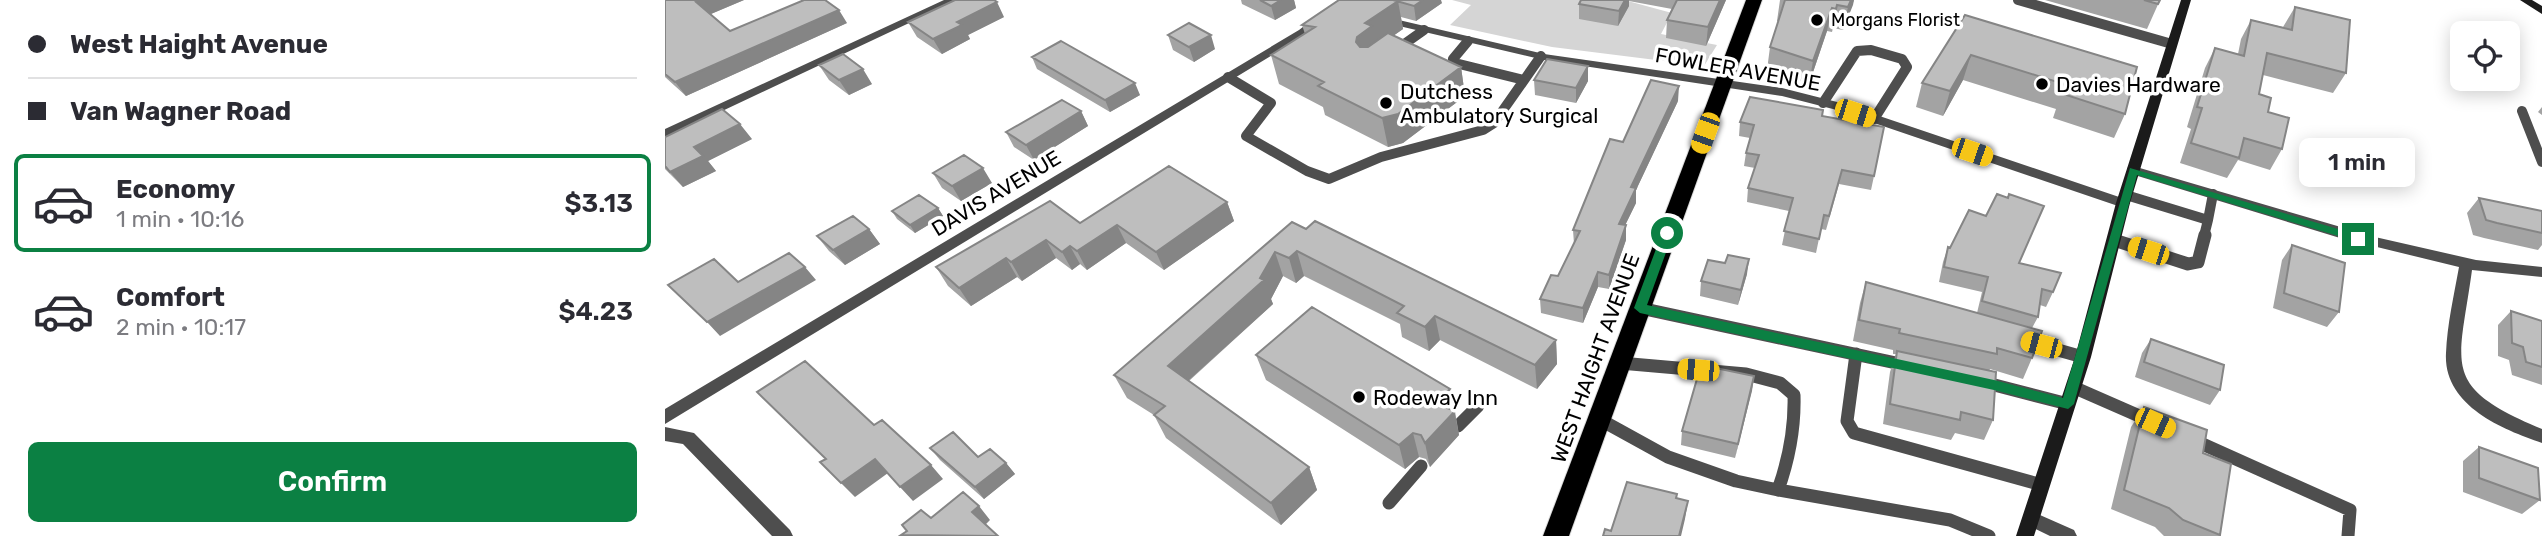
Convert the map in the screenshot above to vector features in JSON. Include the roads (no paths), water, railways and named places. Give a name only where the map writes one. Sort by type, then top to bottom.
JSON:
[{"type":"highway","name":"WEST HAIGHT AVENUE","points":[[1556,536],[1753,0]]},
{"type":"street","points":[[665,134],[953,0]]},
{"type":"street","points":[[2068,536],[2028,527],[2083,357],[2133,170],[2186,0]]},
{"type":"street","points":[[2525,0],[2542,11]]},
{"type":"street","name":"DAVIS AVENUE","points":[[665,416],[1344,6]]},
{"type":"street","name":"FOWLER AVENUE","points":[[1374,17],[1541,56],[1782,92],[2125,199]]},
{"type":"street","points":[[2133,170],[2358,239],[2466,264],[2518,272],[2542,272]]},
{"type":"street","points":[[2466,264],[2453,354],[2457,383],[2471,399],[2489,411],[2542,436]]},
{"type":"street","points":[[665,434],[688,438],[784,536]]},
{"type":"lane","points":[[2018,0],[2172,44]]},
{"type":"lane","points":[[1381,61],[1425,30]]},
{"type":"lane","points":[[1468,41],[1453,59],[1455,63],[1524,80]]},
{"type":"lane","points":[[1823,103],[1857,51],[1871,50],[1902,59],[1907,67],[1874,119]]},
{"type":"lane","points":[[1228,78],[1271,103],[1268,112],[1246,136],[1307,171],[1329,178],[1347,173],[1381,157],[1483,130],[1494,123],[1541,56]]},
{"type":"lane","points":[[2522,111],[2542,162]]},
{"type":"lane","points":[[2113,240],[2188,264],[2198,262],[2213,194]]},
{"type":"lane","points":[[2125,199],[2208,220]]},
{"type":"lane","points":[[1640,308],[1918,368]]},
{"type":"lane","points":[[2007,336],[2083,357]]},
{"type":"lane","points":[[1856,354],[1847,421],[1854,433],[2042,485]]},
{"type":"lane","points":[[1620,363],[1746,374],[1780,383],[1794,395],[1795,416],[1789,459],[1778,490]]},
{"type":"lane","points":[[1968,379],[2068,404]]},
{"type":"lane","points":[[2073,387],[2350,510],[2348,536]]},
{"type":"lane","points":[[1458,426],[1478,406]]},
{"type":"lane","points":[[1599,419],[1668,457],[1736,481],[1950,520],[1989,536]]},
{"type":"lane","points":[[1389,503],[1421,466]]},
{"type":"place","name":"Morgans Florist","points":[[1817,20]]},
{"type":"place","name":"Davies Hardware","points":[[2042,84]]},
{"type":"place","name":"Dutchess Ambulatory Surgical","points":[[1386,103]]},
{"type":"place","name":"Rodeway Inn","points":[[1359,397]]}]
